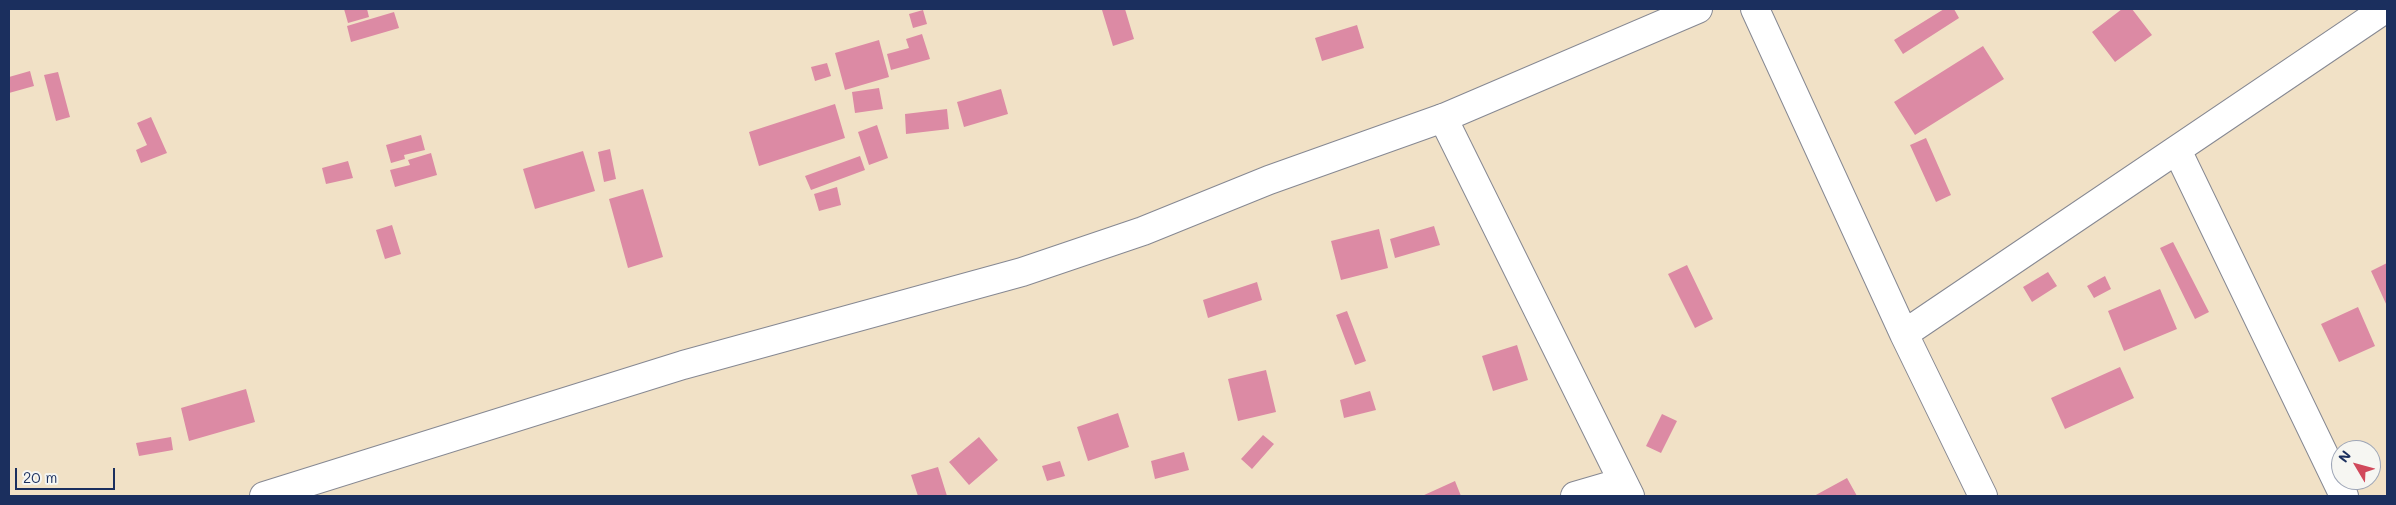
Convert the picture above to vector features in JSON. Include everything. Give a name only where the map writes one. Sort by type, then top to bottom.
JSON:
[{"type":"street","points":[[264,496],[683,365],[1022,272],[1143,231],[1269,180],[1443,118],[1698,9]]},
{"type":"street","points":[[1755,9],[1904,334],[1983,496]]},
{"type":"street","points":[[1904,334],[2385,9]]},
{"type":"street","points":[[1443,118],[1626,489],[1575,496]]},
{"type":"street","points":[[2177,150],[2344,496]]},
{"type":"building","points":[[344,9],[367,9],[369,17],[348,23]]},
{"type":"building","points":[[1125,9],[1134,39],[1113,46],[1102,10]]},
{"type":"building","points":[[1944,9],[1954,9],[1959,18],[1903,54],[1894,40]]},
{"type":"building","points":[[2122,9],[2132,9],[2152,35],[2115,62],[2092,32]]},
{"type":"building","points":[[923,10],[927,24],[913,28],[909,14]]},
{"type":"building","points":[[394,12],[399,28],[351,42],[347,26]]},
{"type":"building","points":[[1357,25],[1364,48],[1322,61],[1315,38]]},
{"type":"building","points":[[922,34],[930,59],[891,70],[887,54],[909,48],[906,39]]},
{"type":"building","points":[[879,40],[889,77],[845,90],[835,53]]},
{"type":"building","points":[[1983,46],[2004,79],[1915,135],[1894,102]]},
{"type":"building","points":[[827,63],[831,76],[815,81],[811,67]]},
{"type":"building","points":[[30,71],[34,86],[9,93],[9,77]]},
{"type":"building","points":[[58,72],[70,117],[56,121],[44,75]]},
{"type":"building","points":[[879,88],[883,109],[855,113],[852,92]]},
{"type":"building","points":[[1001,89],[1008,114],[964,127],[957,102]]},
{"type":"building","points":[[835,104],[845,138],[759,166],[749,132]]},
{"type":"building","points":[[947,109],[949,129],[906,134],[905,114]]},
{"type":"building","points":[[151,117],[167,153],[141,163],[136,150],[147,145],[137,123]]},
{"type":"building","points":[[877,125],[888,158],[869,165],[858,132]]},
{"type":"building","points":[[421,135],[425,150],[404,155],[405,159],[391,163],[386,145]]},
{"type":"building","points":[[1926,138],[1951,195],[1936,202],[1910,145]]},
{"type":"building","points":[[610,149],[616,179],[604,182],[598,152]]},
{"type":"building","points":[[583,151],[595,191],[535,209],[523,169]]},
{"type":"building","points":[[431,153],[437,175],[395,187],[390,170],[410,165],[408,160]]},
{"type":"building","points":[[860,156],[865,170],[811,190],[805,176]]},
{"type":"building","points":[[348,161],[353,178],[326,184],[322,168]]},
{"type":"building","points":[[837,187],[841,205],[819,211],[814,194]]},
{"type":"building","points":[[643,189],[663,257],[628,268],[609,199]]},
{"type":"building","points":[[392,225],[401,254],[385,259],[376,230]]},
{"type":"building","points":[[1434,226],[1440,245],[1395,258],[1390,239]]},
{"type":"building","points":[[1379,229],[1388,268],[1341,280],[1331,241]]},
{"type":"building","points":[[2173,242],[2209,312],[2195,319],[2160,248]]},
{"type":"building","points":[[2387,263],[2387,306],[2371,271]]},
{"type":"building","points":[[1687,265],[1713,319],[1695,328],[1668,274]]},
{"type":"building","points":[[2048,272],[2057,286],[2032,302],[2023,287]]},
{"type":"building","points":[[2105,276],[2111,289],[2094,298],[2087,286]]},
{"type":"building","points":[[1257,282],[1262,300],[1208,318],[1203,300]]},
{"type":"building","points":[[2160,289],[2177,329],[2124,351],[2108,311]]},
{"type":"building","points":[[2358,307],[2375,346],[2339,362],[2321,324]]},
{"type":"building","points":[[1347,311],[1366,361],[1355,365],[1336,315]]},
{"type":"building","points":[[1517,345],[1528,380],[1493,391],[1482,356]]},
{"type":"building","points":[[2120,367],[2134,398],[2065,429],[2051,398]]},
{"type":"building","points":[[1266,370],[1276,412],[1238,421],[1228,379]]},
{"type":"building","points":[[246,389],[255,422],[189,441],[181,408]]},
{"type":"building","points":[[1370,391],[1376,410],[1344,418],[1340,400]]},
{"type":"building","points":[[1118,413],[1129,447],[1088,461],[1077,427]]},
{"type":"building","points":[[1662,414],[1677,421],[1661,453],[1646,446]]},
{"type":"building","points":[[1263,435],[1274,444],[1252,469],[1241,459]]},
{"type":"building","points":[[171,437],[173,450],[139,456],[136,443]]},
{"type":"building","points":[[979,437],[998,460],[969,485],[949,462]]},
{"type":"building","points":[[1184,452],[1189,470],[1155,479],[1151,461]]},
{"type":"building","points":[[1060,461],[1065,476],[1047,481],[1042,466]]},
{"type":"building","points":[[938,467],[947,496],[918,496],[911,475]]},
{"type":"building","points":[[1847,478],[1857,496],[1814,496]]},
{"type":"building","points":[[1455,481],[1461,496],[1422,496]]}]
